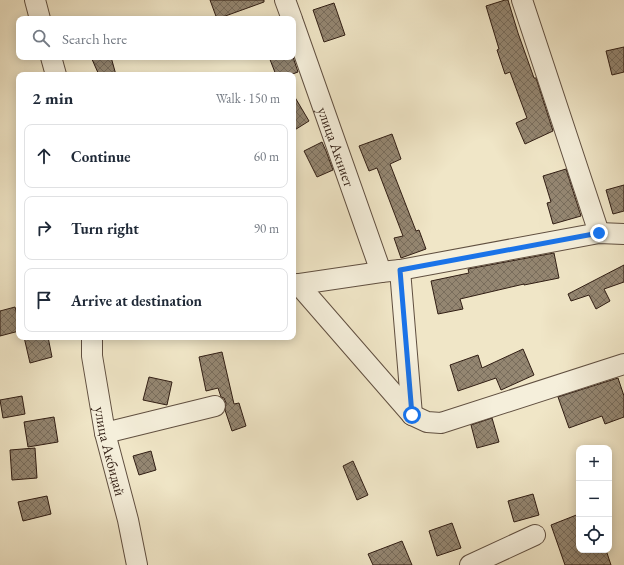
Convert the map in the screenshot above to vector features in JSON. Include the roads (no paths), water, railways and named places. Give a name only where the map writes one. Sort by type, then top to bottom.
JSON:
[{"type":"street","points":[[35,0],[39,16]]},
{"type":"street","points":[[285,0],[291,16]]},
{"type":"street","points":[[522,0],[599,233]]},
{"type":"street","name":"улица Акниет","points":[[296,30],[390,271],[412,415]]},
{"type":"street","points":[[52,60],[55,72]]},
{"type":"street","points":[[296,284],[390,271],[599,233],[624,234]]},
{"type":"street","points":[[296,285],[412,415],[427,422],[440,422],[624,364]]},
{"type":"street","name":"улица Акбидай","points":[[92,340],[92,356],[105,433],[128,520],[137,565]]},
{"type":"street","points":[[105,433],[214,406]]},
{"type":"street","points":[[470,565],[535,535]]}]
